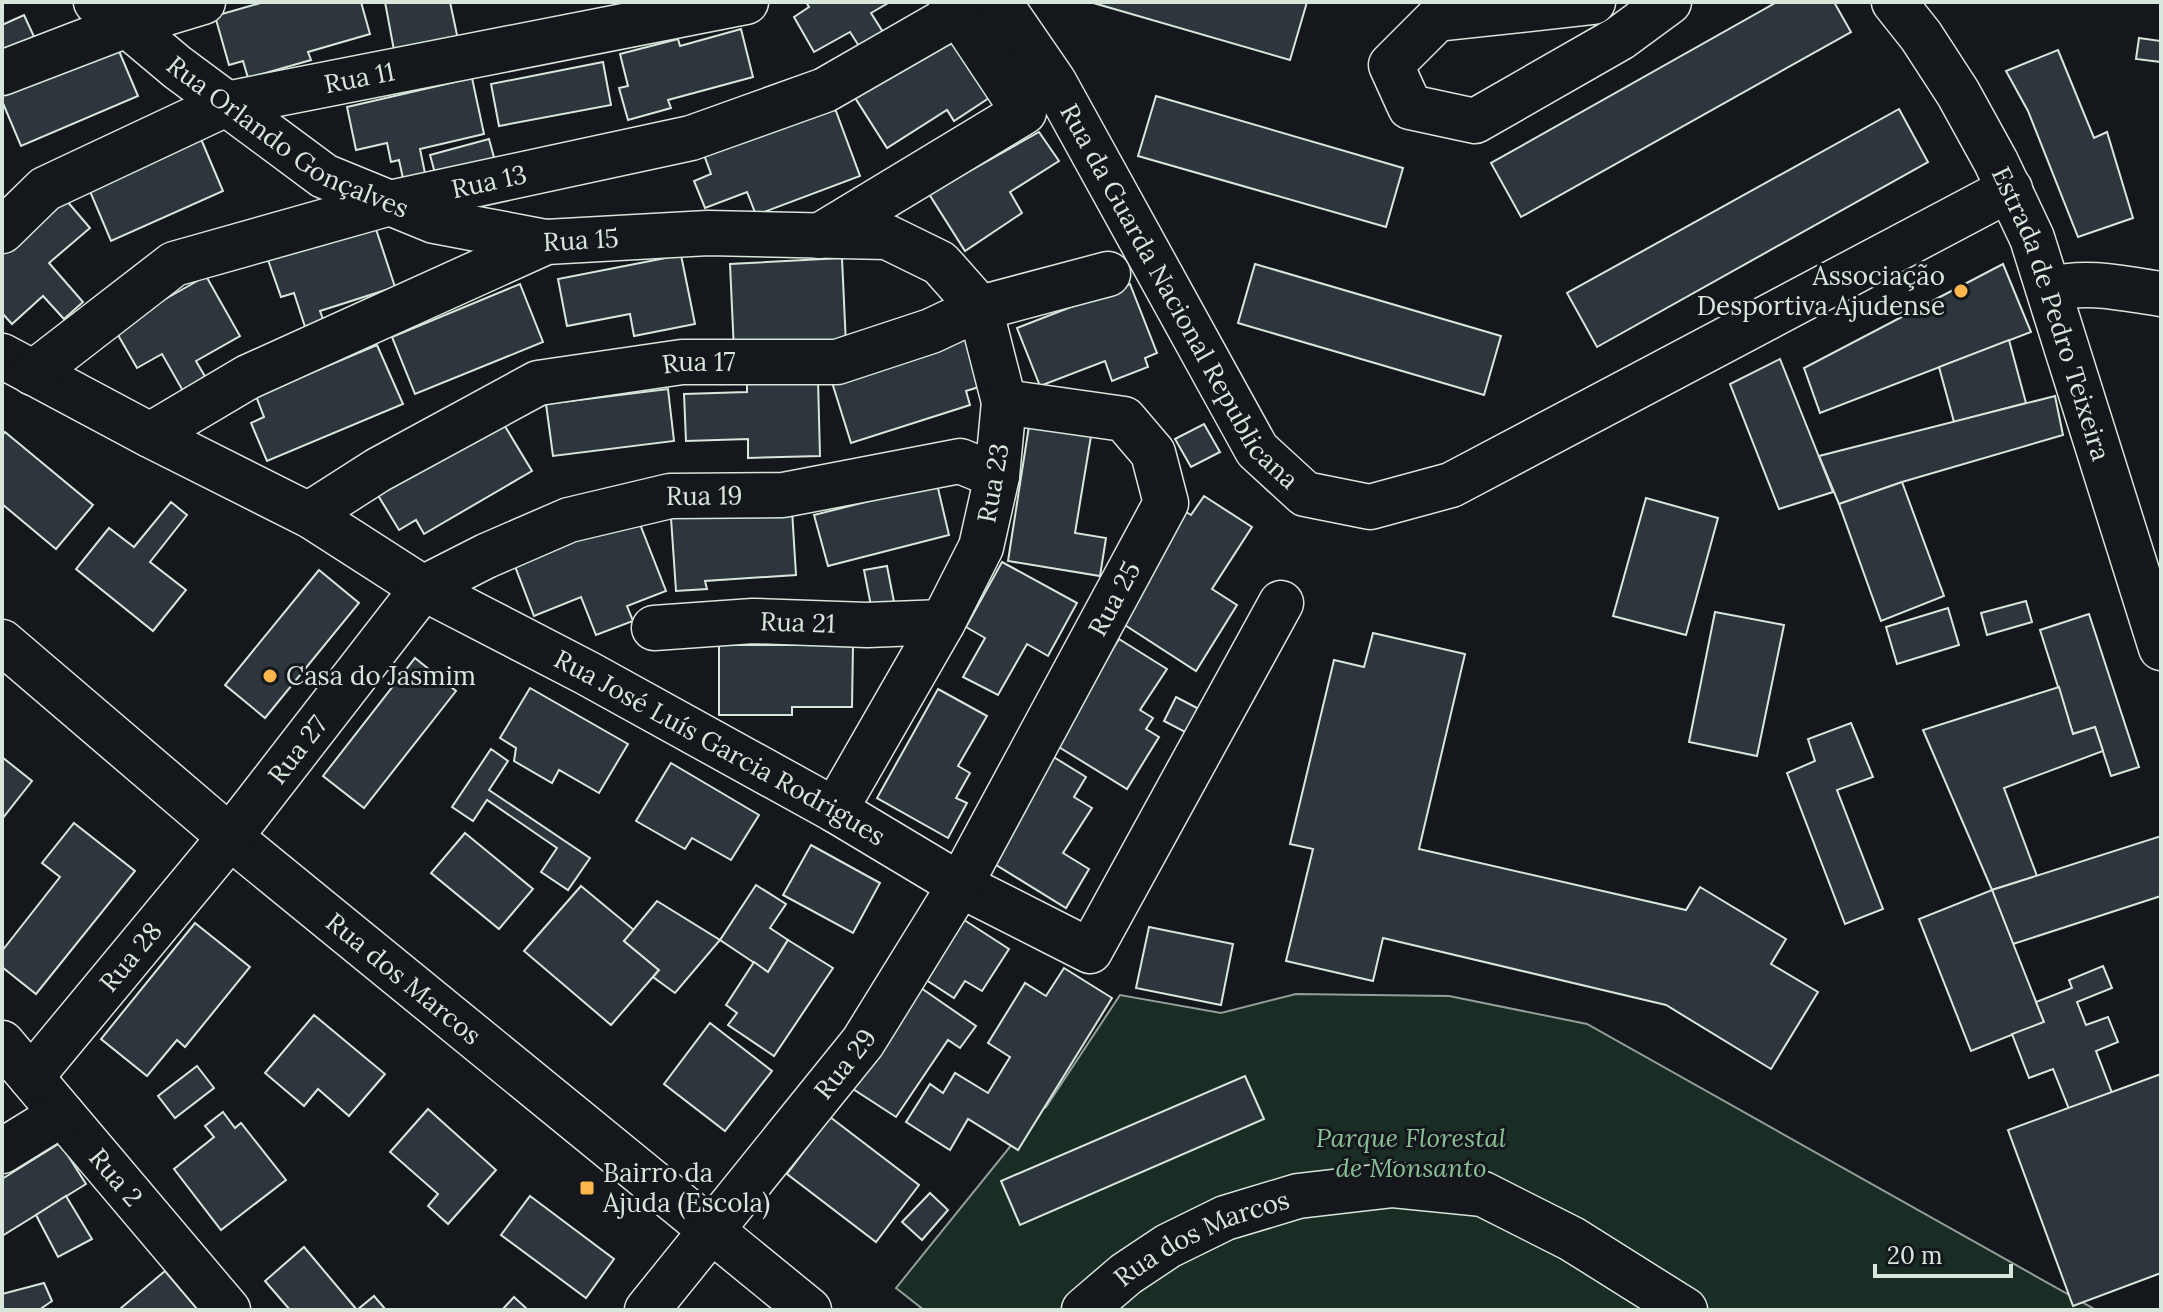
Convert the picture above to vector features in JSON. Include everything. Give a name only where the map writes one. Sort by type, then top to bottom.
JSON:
[{"type":"street","points":[[2,73],[111,13],[203,2]]},
{"type":"street","name":"Rua 11","points":[[2,231],[45,189],[226,104],[746,2]]},
{"type":"street","points":[[1593,2],[1437,19],[1391,65],[1410,107],[1475,121],[1620,38],[1669,2]]},
{"type":"street","name":"Estrada de Pedro Teixeira","points":[[1894,2],[1921,36],[1958,93],[2010,189],[2032,238],[2161,648]]},
{"type":"street","points":[[819,236],[1024,112],[970,6]]},
{"type":"street","name":"Rua da Guarda Nacional Republicana","points":[[970,6],[1054,82],[1257,450],[1305,494],[1370,507],[1451,485],[2010,189]]},
{"type":"street","name":"Rua 13","points":[[18,364],[174,264],[390,203],[691,138],[825,90],[970,6]]},
{"type":"street","name":"Rua Orlando Gonçalves","points":[[111,13],[177,67],[324,176],[434,221],[546,242]]},
{"type":"street","name":"Rua 15","points":[[150,435],[248,377],[546,242],[708,233],[819,236]]},
{"type":"street","name":"Rua 23","points":[[819,236],[887,237],[940,263],[980,308],[1004,402],[997,476],[981,547],[943,622],[835,810]]},
{"type":"street","name":"Rua 17","points":[[311,516],[378,470],[538,383],[682,362],[837,362],[931,331],[980,308],[1108,274]]},
{"type":"street","points":[[2049,289],[2074,283],[2098,284],[2161,294]]},
{"type":"street","name":"Rua José Luís Garcia Rodrigues","points":[[18,364],[311,516],[423,588],[587,673],[835,810],[960,885],[1090,951],[1281,603]]},
{"type":"street","name":"Rua 25","points":[[960,885],[1166,503],[1153,453],[1124,419],[1004,402]]},
{"type":"street","name":"Rua 19","points":[[423,588],[486,556],[569,520],[670,496],[783,495],[960,461],[997,476]]},
{"type":"street","name":"Rua 27","points":[[230,837],[423,588]]},
{"type":"street","name":"Rua 21","points":[[654,628],[753,621],[867,625],[943,622]]},
{"type":"street","name":"Rua dos Marcos","points":[[2,642],[230,837],[809,1310]]},
{"type":"street","name":"Rua 28","points":[[31,1077],[230,837]]},
{"type":"street","name":"Rua 29","points":[[647,1310],[863,1042],[960,885]]},
{"type":"street","name":"Rua 2","points":[[2,1043],[228,1310]]},
{"type":"street","points":[[2,1151],[62,1114]]},
{"type":"street","name":"Rua dos Marcos","points":[[1084,1310],[1126,1274],[1168,1246],[1225,1218],[1298,1196],[1393,1185],[1483,1194],[1572,1239],[1685,1310]]},
{"type":"green space","name":"Parque Florestal de Monsanto","points":[[1296,994],[1449,996],[1587,1024],[2096,1310],[924,1310],[896,1288],[1038,1112],[1046,1107],[1120,995],[1221,1013]]},
{"type":"building","points":[[264,2],[361,2],[370,34],[308,52],[311,60],[248,78],[243,61],[229,65],[215,16]]},
{"type":"building","points":[[385,2],[450,2],[460,49],[396,61]]},
{"type":"building","points":[[806,2],[890,2],[871,13],[888,40],[864,54],[850,32],[814,52],[794,17],[809,7]]},
{"type":"building","points":[[1090,2],[1307,2],[1290,60]]},
{"type":"building","points":[[1777,2],[1834,2],[1851,32],[1521,217],[1491,163]]},
{"type":"building","points":[[24,15],[36,41],[2,58],[2,25]]},
{"type":"building","points":[[741,29],[753,77],[668,100],[671,108],[628,120],[619,88],[628,86],[620,54],[678,39],[680,46]]},
{"type":"building","points":[[948,32],[989,98],[954,121],[947,110],[887,148],[852,93]]},
{"type":"building","points":[[2139,38],[2161,41],[2161,62],[2136,59]]},
{"type":"building","points":[[116,44],[138,96],[21,146],[2,101],[2,93]]},
{"type":"building","points":[[2058,50],[2094,138],[2107,132],[2133,218],[2078,237],[2028,111],[2006,71]]},
{"type":"building","points":[[603,62],[611,105],[499,126],[491,84]]},
{"type":"building","points":[[472,78],[484,134],[420,149],[426,178],[404,183],[399,160],[391,162],[387,143],[356,150],[347,107]]},
{"type":"building","points":[[1156,96],[1403,168],[1386,227],[1138,156]]},
{"type":"building","points":[[833,103],[860,176],[756,215],[747,192],[705,208],[694,181],[711,174],[703,152]]},
{"type":"building","points":[[1899,109],[1928,162],[1597,347],[1567,293]]},
{"type":"building","points":[[1039,132],[1059,161],[1010,192],[1022,213],[965,251],[929,194]]},
{"type":"building","points":[[201,139],[223,191],[111,241],[89,189]]},
{"type":"building","points":[[489,139],[495,161],[436,177],[430,155]]},
{"type":"building","points":[[66,200],[90,228],[49,263],[83,302],[64,319],[43,296],[12,324],[2,313],[2,255]]},
{"type":"building","points":[[375,226],[395,287],[320,311],[326,327],[307,333],[294,293],[281,297],[268,260]]},
{"type":"building","points":[[681,255],[695,324],[634,336],[630,314],[567,326],[558,279]]},
{"type":"building","points":[[842,258],[846,345],[734,351],[730,264]]},
{"type":"building","points":[[1255,264],[1501,336],[1484,395],[1238,323]]},
{"type":"building","points":[[2003,264],[2031,332],[1820,413],[1804,368]]},
{"type":"building","points":[[206,276],[240,336],[196,361],[210,385],[187,398],[162,354],[137,368],[114,328]]},
{"type":"building","points":[[520,284],[543,342],[415,394],[392,337]]},
{"type":"building","points":[[1130,284],[1157,353],[1145,358],[1148,367],[1112,381],[1105,361],[1040,386],[1017,328]]},
{"type":"building","points":[[965,332],[982,386],[966,391],[970,405],[851,443],[830,376]]},
{"type":"building","points":[[2009,340],[2026,403],[1954,422],[1939,367]]},
{"type":"building","points":[[377,345],[403,404],[267,461],[251,423],[264,417],[256,396]]},
{"type":"building","points":[[1780,359],[1833,492],[1779,509],[1730,384]]},
{"type":"building","points":[[818,380],[820,456],[748,458],[748,439],[686,441],[684,394],[747,392],[747,382]]},
{"type":"building","points":[[668,389],[674,441],[553,456],[546,404]]},
{"type":"building","points":[[2055,396],[2063,435],[1902,482],[1839,504],[1819,456]]},
{"type":"building","points":[[500,418],[532,471],[424,534],[416,520],[399,530],[376,492]]},
{"type":"building","points":[[1204,424],[1220,452],[1191,467],[1175,439]]},
{"type":"building","points":[[1029,426],[1091,436],[1075,533],[1106,538],[1100,576],[1008,561]]},
{"type":"building","points":[[5,432],[93,505],[56,549],[2,504],[2,436]]},
{"type":"building","points":[[1902,482],[1944,596],[1881,621],[1839,504]]},
{"type":"building","points":[[937,484],[949,535],[828,566],[814,515]]},
{"type":"building","points":[[1204,496],[1252,527],[1212,589],[1237,605],[1196,671],[1114,618],[1183,510],[1191,515]]},
{"type":"building","points":[[1646,498],[1718,518],[1686,635],[1613,616]]},
{"type":"building","points":[[171,502],[187,515],[150,562],[186,590],[153,631],[76,569],[109,528],[134,547]]},
{"type":"building","points":[[792,510],[796,575],[705,581],[707,589],[676,591],[671,518]]},
{"type":"building","points":[[636,514],[666,591],[627,606],[633,621],[596,635],[581,597],[534,616],[513,561]]},
{"type":"building","points":[[1002,562],[1077,603],[1048,656],[1027,644],[998,695],[963,677],[985,638],[966,627]]},
{"type":"building","points":[[887,566],[894,602],[871,606],[864,570]]},
{"type":"building","points":[[319,570],[359,603],[265,718],[225,685]]},
{"type":"building","points":[[2026,601],[2032,622],[1987,635],[1981,613]]},
{"type":"building","points":[[1948,608],[1959,645],[1897,664],[1886,627]]},
{"type":"building","points":[[1715,612],[1784,625],[1757,756],[1689,742]]},
{"type":"building","points":[[2089,614],[2139,767],[2111,776],[2095,727],[2073,734],[2040,630]]},
{"type":"building","points":[[1373,633],[1465,654],[1419,849],[1686,910],[1700,887],[1786,939],[1771,964],[1818,992],[1771,1069],[1666,1005],[1383,938],[1373,981],[1286,961],[1313,849],[1290,844],[1334,660],[1364,667]]},
{"type":"building","points":[[1119,639],[1167,669],[1140,710],[1153,718],[1146,729],[1159,737],[1127,789],[1054,744]]},
{"type":"building","points":[[719,645],[853,645],[852,707],[792,707],[792,715],[719,715]]},
{"type":"building","points":[[415,658],[456,691],[364,808],[323,776]]},
{"type":"building","points":[[2059,687],[2073,734],[2095,727],[2103,751],[2004,788],[2037,876],[1992,890],[1923,730]]},
{"type":"building","points":[[530,688],[628,744],[599,793],[559,770],[552,783],[514,761],[516,748],[500,738]]},
{"type":"building","points":[[938,689],[987,716],[958,766],[970,773],[956,798],[967,803],[948,838],[877,798]]},
{"type":"building","points":[[1176,697],[1199,709],[1187,733],[1164,721]]},
{"type":"building","points":[[1851,723],[1873,777],[1837,790],[1883,909],[1845,924],[1787,773],[1815,761],[1808,739]]},
{"type":"building","points":[[491,749],[508,761],[489,790],[590,858],[568,890],[541,872],[557,848],[487,800],[473,821],[452,807]]},
{"type":"building","points":[[1052,756],[1086,777],[1074,797],[1092,808],[1063,853],[1089,869],[1066,908],[988,860]]},
{"type":"building","points":[[2,757],[32,781],[2,819]]},
{"type":"building","points":[[671,763],[759,815],[731,860],[692,838],[685,849],[636,821]]},
{"type":"building","points":[[74,823],[135,871],[36,994],[2,967],[2,951],[60,877],[42,863]]},
{"type":"building","points":[[465,833],[533,889],[499,929],[431,873]]},
{"type":"building","points":[[2161,836],[2161,896],[2013,944],[1992,890]]},
{"type":"building","points":[[811,845],[880,883],[853,933],[783,895]]},
{"type":"building","points":[[756,885],[786,904],[770,928],[788,940],[768,972],[720,940]]},
{"type":"building","points":[[581,886],[634,930],[624,941],[659,970],[611,1025],[524,951]]},
{"type":"building","points":[[1992,890],[2044,1022],[1971,1051],[1919,919]]},
{"type":"building","points":[[657,901],[720,940],[675,993],[653,977],[659,970],[624,941]]},
{"type":"building","points":[[958,916],[1009,949],[982,991],[965,981],[954,998],[920,976]]},
{"type":"building","points":[[195,923],[250,967],[185,1047],[177,1040],[147,1076],[101,1039]]},
{"type":"building","points":[[1149,927],[1233,944],[1221,1005],[1136,988]]},
{"type":"building","points":[[788,940],[833,968],[774,1056],[728,1025],[737,1013],[726,1005],[754,962],[768,972]]},
{"type":"building","points":[[2103,966],[2112,988],[2077,1002],[2086,1025],[2108,1017],[2118,1042],[2096,1051],[2112,1093],[2069,1109],[2053,1069],[2029,1078],[2012,1034],[2044,1022],[2036,1002],[2072,988],[2069,980]]},
{"type":"building","points":[[1064,968],[1112,998],[1018,1150],[968,1119],[950,1150],[906,1122],[930,1084],[943,1093],[955,1073],[988,1093],[1010,1057],[988,1043],[1025,983],[1046,996]]},
{"type":"building","points":[[921,988],[976,1026],[960,1048],[948,1040],[896,1117],[853,1089]]},
{"type":"building","points":[[314,1015],[385,1074],[349,1116],[318,1089],[304,1106],[265,1073]]},
{"type":"building","points":[[710,1023],[772,1071],[725,1131],[664,1084]]},
{"type":"building","points":[[197,1066],[214,1088],[175,1118],[158,1096]]},
{"type":"building","points":[[2161,1074],[2161,1273],[2073,1306],[2008,1130]]},
{"type":"building","points":[[1245,1076],[1264,1119],[1020,1225],[1001,1181]]},
{"type":"building","points":[[428,1109],[496,1170],[448,1224],[428,1206],[438,1194],[390,1152]]},
{"type":"building","points":[[223,1112],[235,1128],[241,1123],[286,1180],[221,1230],[174,1169],[214,1137],[205,1126]]},
{"type":"building","points":[[830,1117],[919,1185],[876,1242],[787,1174]]},
{"type":"building","points":[[60,1143],[86,1184],[2,1236],[2,1179]]},
{"type":"building","points":[[930,1193],[948,1210],[922,1240],[902,1222]]},
{"type":"building","points":[[66,1196],[92,1239],[58,1257],[36,1215]]},
{"type":"building","points":[[530,1196],[614,1259],[586,1298],[501,1235]]},
{"type":"building","points":[[304,1247],[357,1310],[290,1310],[265,1281]]},
{"type":"building","points":[[165,1271],[198,1310],[121,1308]]},
{"type":"building","points":[[44,1283],[52,1301],[39,1310],[2,1310],[2,1294]]},
{"type":"building","points":[[374,1296],[386,1310],[357,1310]]},
{"type":"building","points":[[514,1297],[528,1310],[502,1310]]},
{"type":"place","name":"Associação Desportiva Ajudense","points":[[1961,291]]},
{"type":"place","name":"Casa do Jasmim","points":[[270,676]]},
{"type":"place","name":"Bairro da Ajuda (Escola)","points":[[587,1188]]}]
